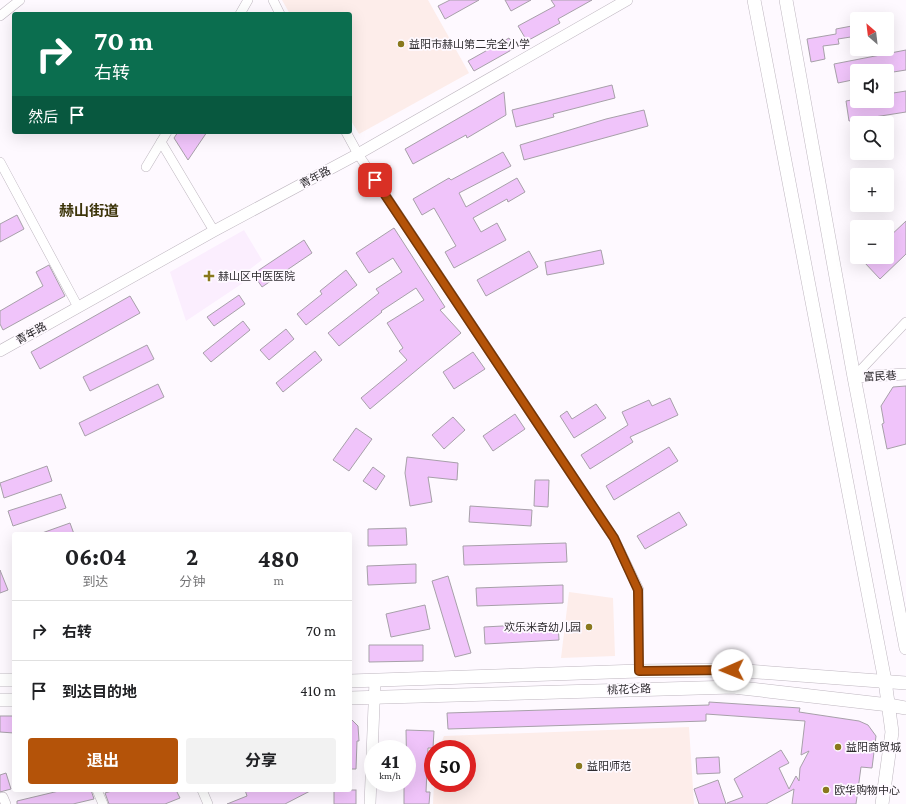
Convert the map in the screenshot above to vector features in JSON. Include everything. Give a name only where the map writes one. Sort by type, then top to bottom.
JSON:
[{"type":"main road","points":[[754,0],[889,705],[892,732],[882,804]]},
{"type":"main road","points":[[786,0],[854,377],[906,648]]},
{"type":"main road","name":"桃花仑路","points":[[352,681],[639,671],[732,670],[906,683]]},
{"type":"main road","points":[[0,680],[12,680]]},
{"type":"main road","name":"桃花仑路","points":[[352,698],[733,687],[906,708]]},
{"type":"main road","points":[[0,700],[12,700]]},
{"type":"street","points":[[0,16],[20,0]]},
{"type":"street","points":[[241,12],[248,0]]},
{"type":"street","points":[[273,0],[279,12]]},
{"type":"street","name":"青年路","points":[[0,350],[358,154],[627,0]]},
{"type":"street","points":[[146,167],[166,134]]},
{"type":"street","points":[[347,134],[358,154],[614,538],[638,590],[639,671]]},
{"type":"street","points":[[161,142],[214,232]]},
{"type":"street","points":[[0,162],[78,307]]},
{"type":"street","points":[[854,377],[906,322]]},
{"type":"street","name":"富民巷","points":[[854,377],[906,374]]},
{"type":"street","points":[[370,804],[375,681]]},
{"type":"street","points":[[98,792],[103,804]]},
{"type":"street","points":[[203,792],[208,804]]},
{"type":"street","points":[[0,798],[3,797],[6,804]]},
{"type":"shaded area","name":"益阳市赫山第二完全小学","points":[[282,0],[428,0],[469,73],[359,134],[352,122],[352,12],[289,12]]},
{"type":"shaded area","name":"赫山区中医医院","points":[[244,230],[262,260],[245,273],[249,279],[186,321],[170,272]]},
{"type":"shaded area","name":"欢乐米奇幼儿园","points":[[569,592],[613,598],[615,656],[561,658]]},
{"type":"shaded area","name":"益阳师范","points":[[689,727],[694,804],[433,804],[434,792],[476,792],[476,740],[442,740],[444,736]]},
{"type":"building","points":[[450,0],[479,0],[445,19],[438,6]]},
{"type":"building","points":[[505,0],[531,0],[511,11]]},
{"type":"building","points":[[551,0],[592,0],[558,19],[560,23],[527,41],[518,26],[555,6]]},
{"type":"building","points":[[850,26],[850,37],[838,39],[839,44],[823,46],[825,59],[811,62],[807,39],[836,34],[836,29]]},
{"type":"building","points":[[509,38],[515,48],[474,71],[468,61]]},
{"type":"building","points":[[906,50],[906,70],[894,72],[894,64],[850,64],[850,80],[838,83],[834,64],[875,56],[894,56],[894,52]]},
{"type":"building","points":[[612,85],[615,98],[553,114],[554,117],[516,127],[512,110]]},
{"type":"building","points":[[906,91],[906,112],[881,116],[850,116],[849,121],[846,101],[850,100],[850,108],[894,108],[894,93]]},
{"type":"building","points":[[504,92],[506,115],[467,138],[466,135],[413,164],[405,149]]},
{"type":"building","points":[[644,110],[648,126],[524,160],[520,145],[606,119]]},
{"type":"building","points":[[177,134],[206,134],[188,160],[174,138]]},
{"type":"building","points":[[503,152],[511,166],[459,193],[466,207],[517,178],[525,192],[508,202],[507,199],[473,218],[481,232],[497,223],[506,240],[454,268],[445,252],[456,246],[434,208],[422,215],[413,199],[449,178],[451,180]]},
{"type":"building","points":[[17,215],[24,229],[0,242],[0,224]]},
{"type":"building","points":[[906,221],[906,254],[880,279],[866,264],[894,264],[894,232]]},
{"type":"building","points":[[394,228],[445,307],[440,310],[461,333],[370,409],[361,398],[407,360],[399,351],[403,348],[387,323],[424,300],[416,288],[381,311],[382,312],[339,346],[328,333],[379,293],[376,289],[402,272],[393,258],[369,273],[356,253]]},
{"type":"building","points":[[304,240],[312,253],[262,287],[253,274]]},
{"type":"building","points":[[601,250],[604,264],[547,275],[545,262]]},
{"type":"building","points":[[529,251],[538,267],[486,296],[477,280]]},
{"type":"building","points":[[49,265],[65,296],[3,330],[0,324],[0,311],[43,286],[36,272]]},
{"type":"building","points":[[346,270],[357,285],[306,325],[297,314],[322,294],[320,291]]},
{"type":"building","points":[[239,295],[245,304],[214,326],[207,317]]},
{"type":"building","points":[[130,296],[140,313],[40,369],[31,352]]},
{"type":"building","points":[[243,321],[250,330],[211,362],[203,353]]},
{"type":"building","points":[[286,329],[294,339],[269,360],[260,350]]},
{"type":"building","points":[[147,345],[154,359],[90,391],[83,377]]},
{"type":"building","points":[[315,351],[322,360],[283,392],[276,383]]},
{"type":"building","points":[[473,352],[485,369],[454,389],[443,372]]},
{"type":"building","points":[[158,384],[164,397],[85,436],[79,423]]},
{"type":"building","points":[[906,386],[906,444],[887,449],[882,424],[884,423],[881,406],[893,387]]},
{"type":"building","points":[[670,398],[678,415],[630,437],[633,442],[590,469],[581,455],[628,425],[622,412],[649,400],[652,406]]},
{"type":"building","points":[[596,404],[606,418],[574,438],[560,416],[567,411],[572,419]]},
{"type":"building","points":[[515,414],[525,429],[493,451],[483,436]]},
{"type":"building","points":[[453,417],[465,430],[444,449],[432,435]]},
{"type":"building","points":[[356,428],[372,439],[349,471],[333,460]]},
{"type":"building","points":[[669,447],[678,461],[614,500],[606,486]]},
{"type":"building","points":[[407,457],[458,463],[457,480],[428,477],[432,502],[410,506],[405,473]]},
{"type":"building","points":[[47,466],[52,481],[4,498],[0,483]]},
{"type":"building","points":[[373,467],[385,476],[376,490],[363,481]]},
{"type":"building","points":[[535,480],[549,480],[548,507],[534,506]]},
{"type":"building","points":[[61,494],[66,508],[13,526],[8,511]]},
{"type":"building","points":[[470,506],[532,510],[531,526],[469,522]]},
{"type":"building","points":[[679,512],[687,525],[645,549],[637,536]]},
{"type":"building","points":[[70,523],[73,532],[45,532]]},
{"type":"building","points":[[406,528],[407,545],[368,546],[368,529]]},
{"type":"building","points":[[566,543],[567,562],[464,565],[463,546]]},
{"type":"building","points":[[416,564],[416,583],[368,585],[367,566]]},
{"type":"building","points":[[0,570],[8,590],[0,593]]},
{"type":"building","points":[[448,576],[471,653],[455,657],[432,581]]},
{"type":"building","points":[[563,585],[563,603],[477,606],[476,588]]},
{"type":"building","points":[[425,605],[430,629],[391,637],[386,614]]},
{"type":"building","points":[[558,623],[559,640],[485,644],[484,627]]},
{"type":"building","points":[[369,645],[423,645],[423,661],[369,662]]},
{"type":"building","points":[[709,702],[800,708],[799,712],[859,721],[868,725],[876,736],[872,768],[861,767],[856,804],[792,804],[794,789],[766,804],[727,804],[743,797],[734,779],[781,750],[789,763],[779,768],[789,789],[796,776],[799,781],[800,768],[809,751],[801,755],[805,721],[706,714],[706,721],[448,729],[447,713],[709,705]]},
{"type":"building","points":[[0,716],[12,716],[12,733],[0,732]]},
{"type":"building","points":[[352,720],[358,726],[359,741],[357,741],[356,769],[352,769]]},
{"type":"building","points":[[406,730],[434,731],[433,740],[424,740],[424,792],[430,792],[429,804],[404,804],[404,792],[416,792],[416,740],[406,740]]},
{"type":"building","points":[[719,757],[720,773],[697,774],[696,758]]},
{"type":"building","points":[[6,773],[11,789],[0,792],[0,775]]},
{"type":"building","points":[[718,780],[726,804],[699,804],[694,789]]},
{"type":"building","points":[[352,790],[356,790],[356,804],[334,804],[334,792],[352,792]]},
{"type":"building","points":[[55,792],[92,792],[94,799],[73,804],[17,804],[17,801]]},
{"type":"building","points":[[177,792],[180,798],[165,804],[109,804],[105,793]]},
{"type":"building","points":[[246,792],[308,792],[285,804],[227,804],[247,796]]},
{"type":"place","name":"益阳市赫山第二完全小学","points":[[401,44]]},
{"type":"place","name":"赫山区中医医院","points":[[209,276]]},
{"type":"place","name":"欢乐米奇幼儿园","points":[[589,627]]},
{"type":"place","name":"益阳商贸城","points":[[838,747]]},
{"type":"place","name":"益阳师范","points":[[579,766]]},
{"type":"place","name":"欧华购物中心","points":[[826,790]]},
{"type":"district","name":"赫山街道","points":[[89,211]]},
{"type":"route","points":[[375,180],[614,538],[638,590],[639,671],[732,670]]}]
